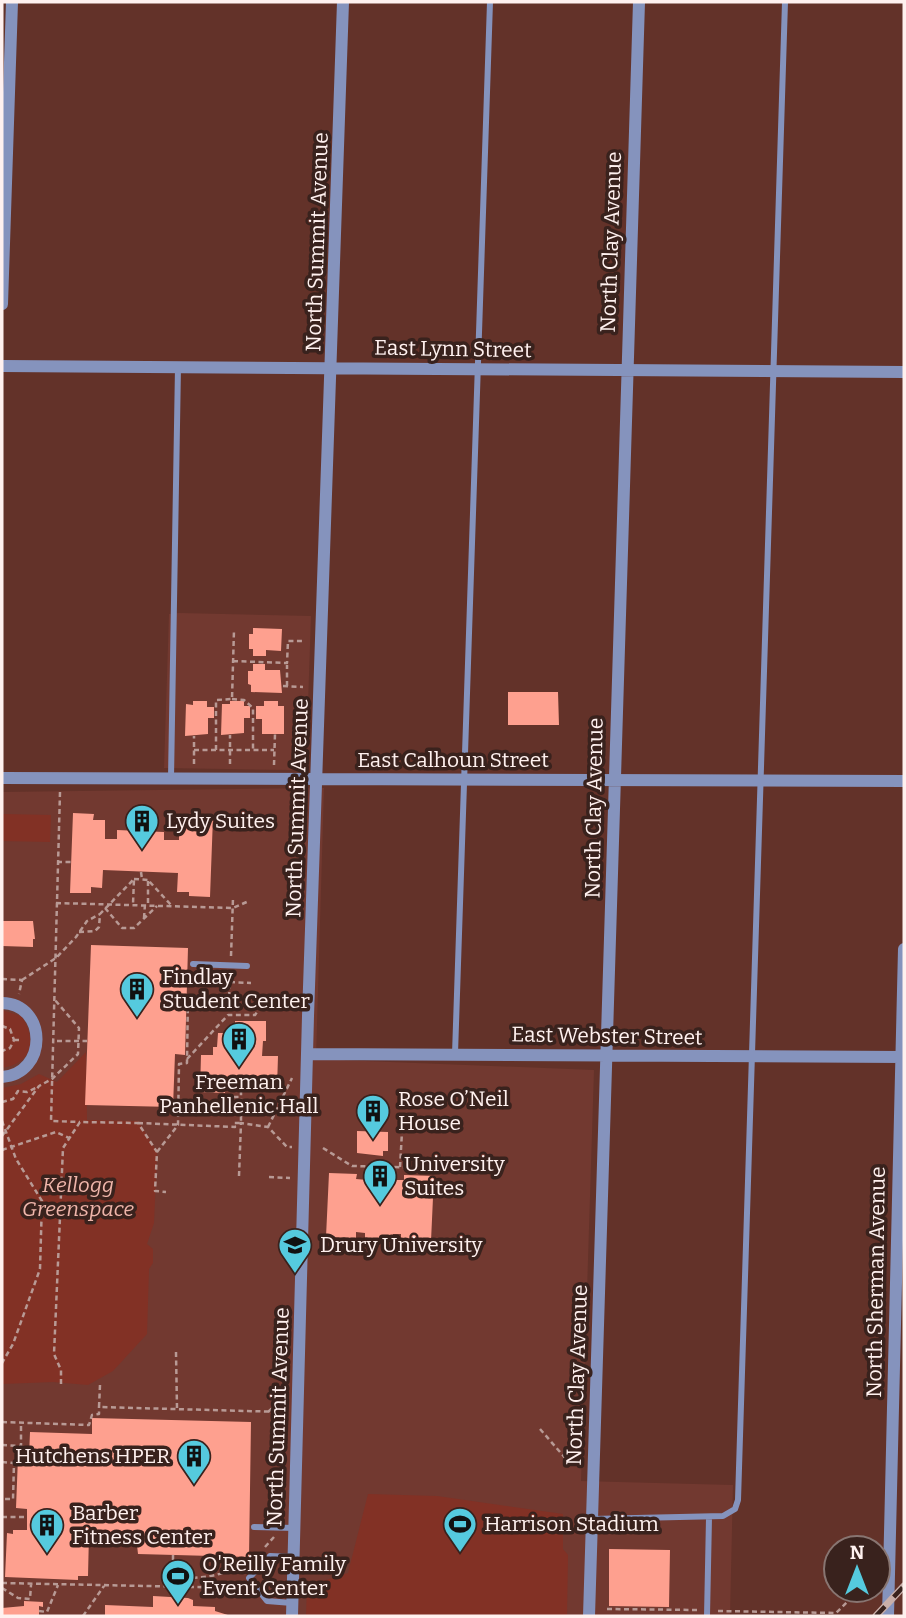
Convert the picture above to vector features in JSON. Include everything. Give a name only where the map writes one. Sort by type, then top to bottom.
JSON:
[{"type":"street","points":[[2,304],[5,90],[12,2]]},
{"type":"street","name":"North Summit Avenue","points":[[292,1610],[343,2]]},
{"type":"street","name":"North Clay Avenue","points":[[589,1616],[639,2]]},
{"type":"street","name":"East Lynn Street","points":[[2,366],[904,372]]},
{"type":"street","name":"East Calhoun Street","points":[[2,778],[904,781]]},
{"type":"street","name":"North Sherman Avenue","points":[[888,1616],[904,949]]},
{"type":"street","points":[[2,1003],[12,1003],[28,1014],[36,1026],[38,1040],[30,1062],[20,1070],[2,1077]]},
{"type":"street","name":"East Webster Street","points":[[309,1054],[902,1057]]},
{"type":"lane","points":[[456,1054],[490,2]]},
{"type":"lane","points":[[592,1519],[709,1518],[723,1516],[735,1509],[738,1500],[785,2]]},
{"type":"lane","points":[[171,778],[178,367]]},
{"type":"lane","points":[[193,964],[247,966]]},
{"type":"lane","points":[[707,1613],[709,1518]]},
{"type":"lane","points":[[254,1527],[295,1528]]},
{"type":"lane","points":[[292,1610],[267,1601],[249,1578],[270,1556],[294,1557]]},
{"type":"path","points":[[232,699],[234,630]]},
{"type":"path","points":[[282,640],[304,641]]},
{"type":"path","points":[[288,641],[285,686],[303,687]]},
{"type":"path","points":[[233,661],[287,663]]},
{"type":"path","points":[[216,750],[216,700],[232,699],[244,700],[253,708],[253,750]]},
{"type":"path","points":[[274,765],[275,734]]},
{"type":"path","points":[[230,735],[230,764]]},
{"type":"path","points":[[194,736],[194,764]]},
{"type":"path","points":[[194,750],[274,750]]},
{"type":"path","points":[[60,792],[51,1121],[56,1132],[69,1138]]},
{"type":"path","points":[[57,862],[71,862]]},
{"type":"path","points":[[141,872],[142,879]]},
{"type":"path","points":[[133,904],[134,879]]},
{"type":"path","points":[[2,979],[22,980],[56,958],[87,921],[100,914],[134,879],[148,880],[172,906]]},
{"type":"path","points":[[144,918],[148,880]]},
{"type":"path","points":[[166,1192],[155,1191],[157,1152],[178,1125],[179,1064],[187,1063],[187,1059],[228,1015],[233,898]]},
{"type":"path","points":[[56,903],[233,908],[249,901]]},
{"type":"path","points":[[105,908],[122,928],[134,928],[158,905]]},
{"type":"path","points":[[79,932],[95,931],[99,927],[100,914]]},
{"type":"path","points":[[19,994],[22,980]]},
{"type":"path","points":[[230,982],[251,983]]},
{"type":"path","points":[[187,1059],[188,996],[229,998]]},
{"type":"path","points":[[2,1102],[13,1099],[19,1091],[27,1092],[52,1079],[78,1054],[79,1028],[55,1000]]},
{"type":"path","points":[[228,1015],[255,1015],[264,1002]]},
{"type":"path","points":[[2,1026],[10,1029],[14,1040],[10,1048],[2,1051]]},
{"type":"path","points":[[55,1041],[87,1041]]},
{"type":"path","points":[[268,1127],[294,1074]]},
{"type":"path","points":[[2,1136],[39,1086]]},
{"type":"path","points":[[239,1176],[241,1089]]},
{"type":"path","points":[[225,1097],[241,1097]]},
{"type":"path","points":[[400,1167],[403,1114]]},
{"type":"path","points":[[2,1121],[16,1158],[42,1201],[40,1269],[13,1344],[2,1363]]},
{"type":"path","points":[[51,1121],[234,1127],[234,1122],[268,1127],[287,1147],[292,1147]]},
{"type":"path","points":[[61,1384],[61,1370],[54,1354],[63,1148],[80,1122]]},
{"type":"path","points":[[138,1123],[157,1152]]},
{"type":"path","points":[[2,1150],[56,1132]]},
{"type":"path","points":[[323,1148],[352,1166],[436,1168]]},
{"type":"path","points":[[269,1177],[291,1178]]},
{"type":"path","points":[[176,1352],[177,1409]]},
{"type":"path","points":[[2,1422],[89,1425],[92,1415],[99,1414],[100,1385]]},
{"type":"path","points":[[268,1412],[286,1395]]},
{"type":"path","points":[[99,1407],[278,1412]]},
{"type":"path","points":[[2,1445],[21,1446],[21,1423]]},
{"type":"path","points":[[540,1429],[573,1467]]},
{"type":"path","points":[[2,1462],[14,1463],[15,1481],[13,1499],[2,1499]]},
{"type":"path","points":[[2,1517],[27,1517]]},
{"type":"path","points":[[264,1548],[275,1535]]},
{"type":"path","points":[[173,1578],[200,1578],[225,1573],[244,1564],[258,1553]]},
{"type":"path","points":[[173,1555],[173,1587]]},
{"type":"path","points":[[2,1583],[258,1589]]},
{"type":"path","points":[[2,1588],[18,1598],[30,1600],[31,1584]]},
{"type":"path","points":[[39,1611],[47,1612],[58,1585]]},
{"type":"path","points":[[83,1616],[104,1586]]},
{"type":"path","points":[[607,1609],[707,1613],[836,1613],[845,1604]]},
{"type":"shaded area","points":[[169,614],[311,616],[306,764],[299,769],[290,770],[164,768]]},
{"type":"shaded area","name":"Drury University","points":[[324,788],[316,1059],[594,1070],[581,1481],[733,1485],[730,1616],[2,1616],[2,792]]},
{"type":"green space","points":[[3,814],[51,815],[50,842],[2,841]]},
{"type":"green space","points":[[2,1010],[21,1016],[30,1041],[26,1056],[12,1066],[2,1068]]},
{"type":"green space","name":"Kellogg Greenspace","points":[[86,1052],[87,1120],[138,1121],[157,1152],[154,1223],[147,1244],[153,1249],[153,1263],[149,1269],[147,1334],[113,1371],[88,1385],[53,1382],[2,1384],[2,1088],[21,1084],[39,1074],[57,1082]]},
{"type":"green space","name":"Harrison Stadium","points":[[368,1494],[437,1496],[563,1514],[563,1549],[568,1555],[567,1616],[306,1616],[307,1586],[348,1573]]},
{"type":"building","points":[[253,628],[282,629],[281,651],[266,650],[266,656],[253,656],[253,649],[249,649],[249,634],[253,634]]},
{"type":"building","points":[[253,664],[265,664],[265,670],[280,670],[282,693],[251,692],[248,671],[253,671]]},
{"type":"building","points":[[508,692],[558,692],[559,725],[508,725]]},
{"type":"building","points":[[193,701],[207,701],[207,707],[214,707],[214,718],[208,718],[208,734],[185,736],[186,704],[193,705]]},
{"type":"building","points":[[230,701],[244,701],[244,706],[250,706],[250,718],[244,718],[244,733],[221,735],[222,704],[230,704]]},
{"type":"building","points":[[264,701],[278,701],[278,706],[284,706],[284,734],[262,734],[262,719],[256,719],[256,706],[264,706]]},
{"type":"building","name":"Lydy Suites","points":[[73,813],[94,814],[93,820],[105,820],[105,839],[117,839],[117,830],[164,832],[164,840],[179,840],[179,821],[189,822],[189,816],[213,817],[210,897],[189,896],[189,892],[177,892],[178,873],[103,870],[102,888],[91,887],[91,893],[70,893]]},
{"type":"building","points":[[2,921],[33,921],[33,947],[2,946]]},
{"type":"building","name":"Findlay Student Center","points":[[91,945],[188,948],[185,1055],[175,1054],[173,1107],[85,1105]]},
{"type":"building","name":"Freeman Panhellenic Hall","points":[[235,1021],[266,1021],[266,1041],[263,1041],[262,1056],[278,1056],[277,1088],[256,1088],[256,1084],[250,1084],[250,1089],[234,1089],[234,1083],[226,1083],[225,1093],[200,1092],[201,1055],[213,1055],[213,1047],[217,1047],[218,1033],[235,1033]]},
{"type":"building","name":"Rose O’Neil House","points":[[357,1131],[388,1132],[388,1151],[383,1151],[383,1156],[357,1153]]},
{"type":"building","name":"University Suites","points":[[329,1173],[357,1174],[356,1179],[367,1180],[367,1174],[396,1175],[395,1180],[404,1180],[404,1175],[434,1176],[431,1241],[401,1240],[401,1234],[393,1234],[393,1239],[365,1238],[365,1233],[356,1232],[356,1238],[326,1237]]},
{"type":"building","points":[[92,1418],[251,1422],[249,1557],[138,1554],[136,1536],[89,1534],[88,1576],[78,1576],[78,1580],[5,1577],[7,1533],[27,1530],[27,1509],[16,1508],[18,1457],[29,1457],[30,1432],[92,1434]]},
{"type":"building","points":[[609,1549],[670,1550],[669,1607],[609,1606]]},
{"type":"building","name":"O'Reilly Family Event Center","points":[[153,1596],[188,1598],[193,1600],[193,1606],[215,1607],[215,1611],[231,1616],[105,1616],[105,1605],[153,1607]]},
{"type":"building","points":[[24,1601],[43,1602],[43,1607],[39,1606],[39,1616],[2,1616],[2,1608],[24,1606]]},
{"type":"railway","points":[[876,1616],[904,1586]]},
{"type":"place","name":"Lydy Suites","points":[[142,851]]},
{"type":"place","name":"Findlay Student Center","points":[[137,1019]]},
{"type":"place","name":"Freeman Panhellenic Hall","points":[[239,1069]]},
{"type":"place","name":"Rose O’Neil House","points":[[373,1141]]},
{"type":"place","name":"University Suites","points":[[380,1206]]},
{"type":"place","name":"Drury University","points":[[295,1275]]},
{"type":"place","name":"Hutchens HPER","points":[[194,1486]]},
{"type":"place","name":"Harrison Stadium","points":[[460,1554]]},
{"type":"place","name":"Barber Fitness Center","points":[[47,1555]]},
{"type":"place","name":"O'Reilly Family Event Center","points":[[178,1606]]}]
